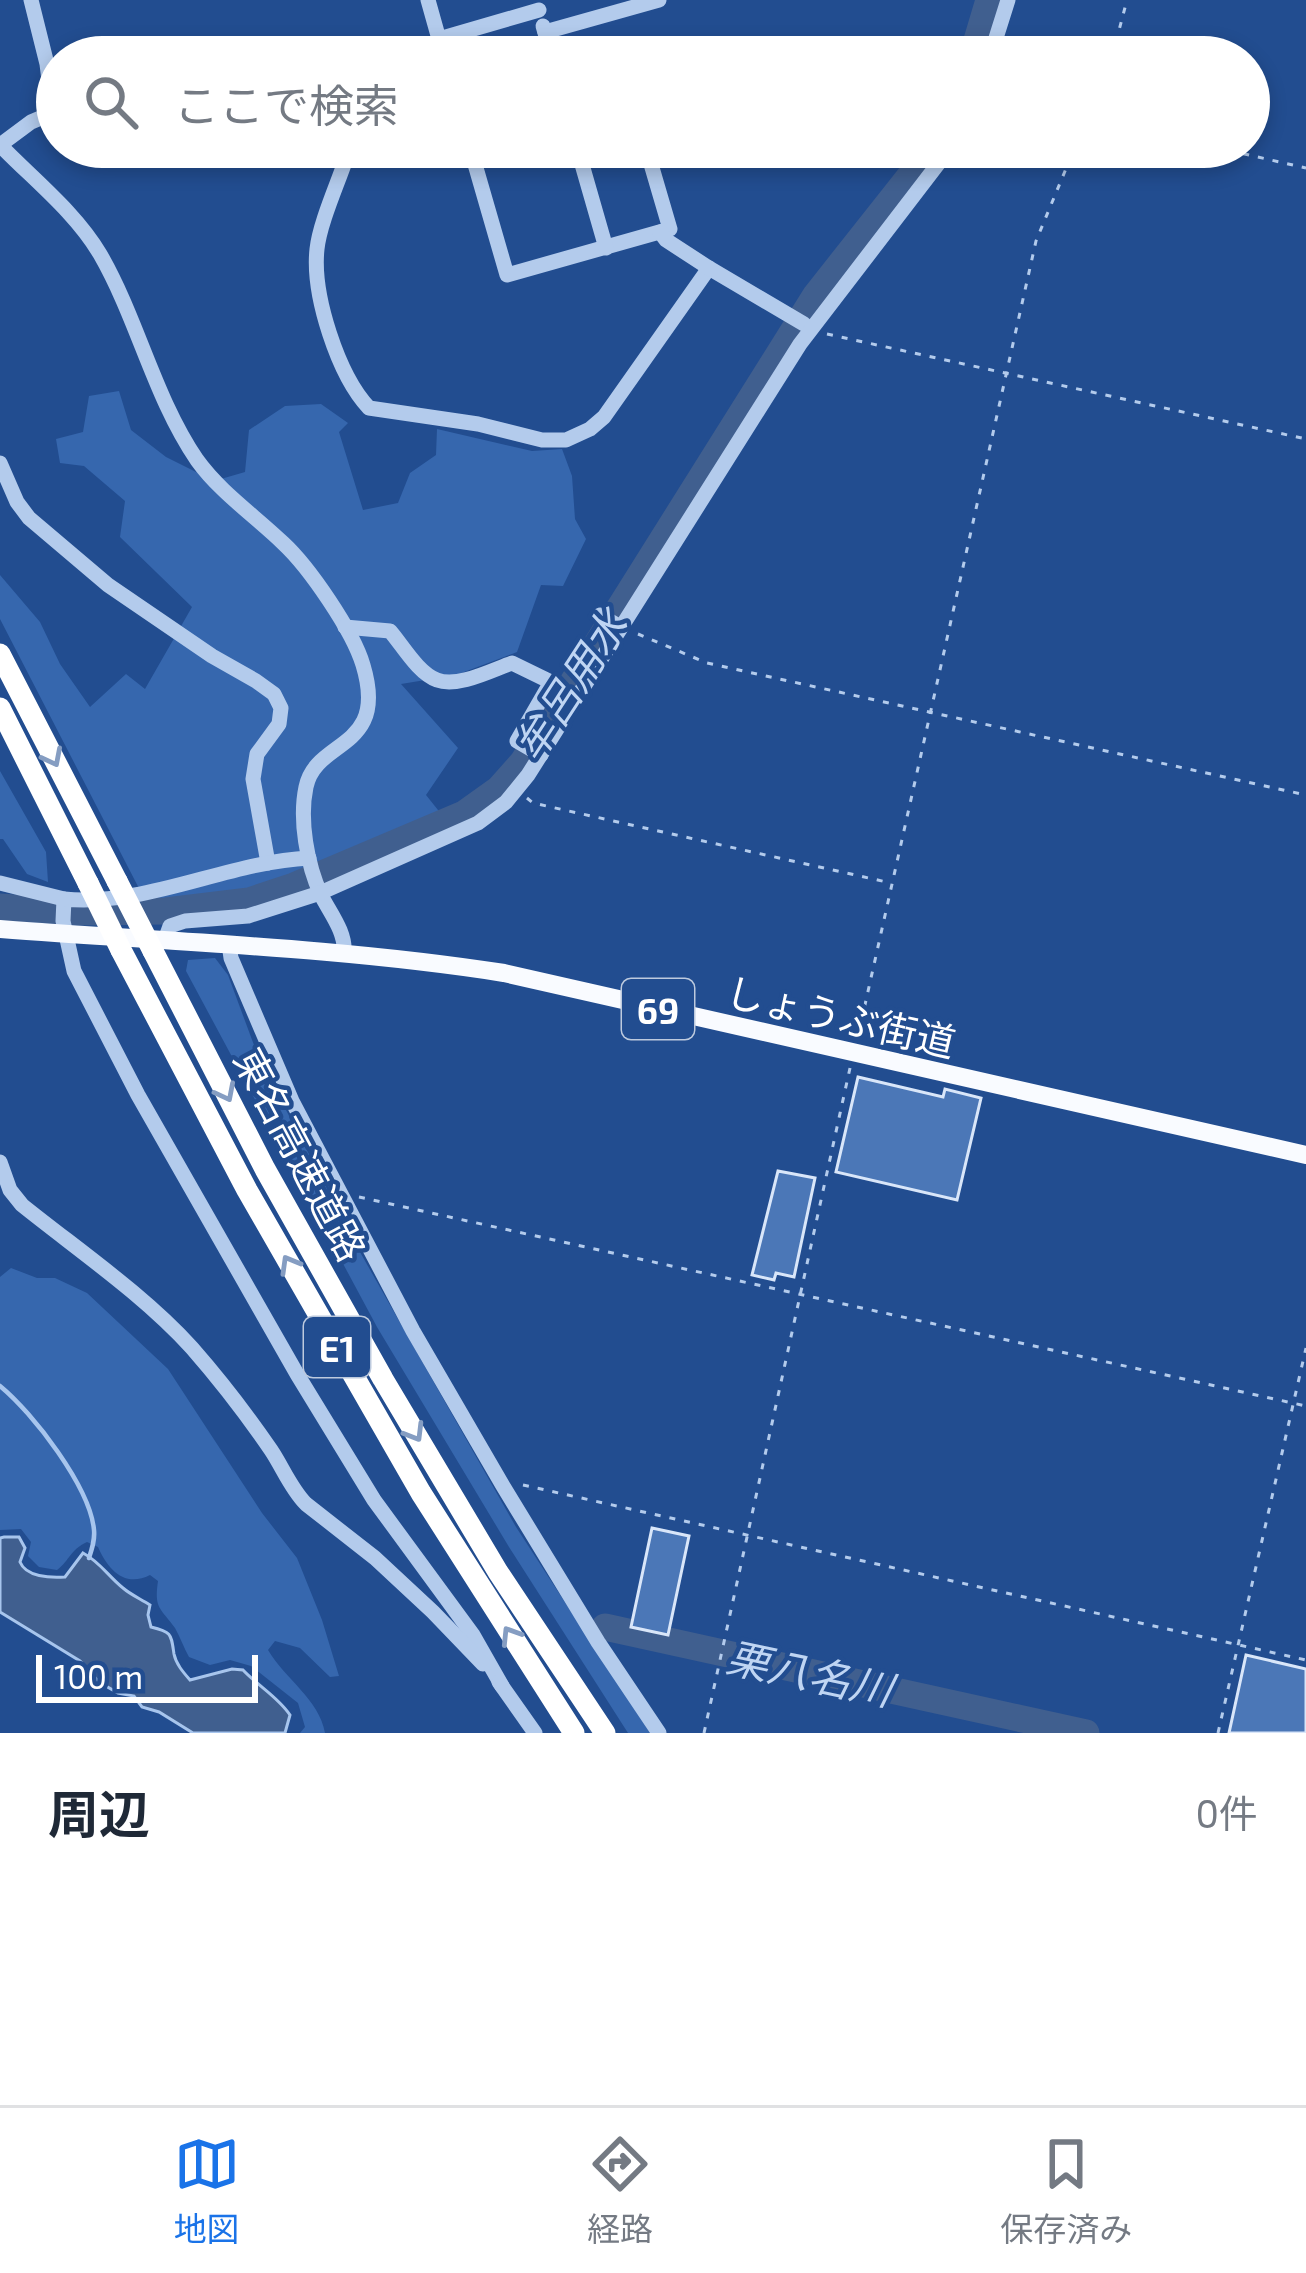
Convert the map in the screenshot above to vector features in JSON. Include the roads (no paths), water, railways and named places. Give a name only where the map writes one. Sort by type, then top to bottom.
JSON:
[{"type":"highway","name":"東名高速道路","points":[[0,654],[117,881],[159,946],[265,1169],[498,1572],[605,1733]]},
{"type":"highway","name":"東名高速道路","points":[[0,708],[247,1190],[421,1493],[574,1733]]},
{"type":"main road","name":"しょうぶ街道","points":[[0,929],[64,915],[159,946],[229,944],[504,973],[1306,1156]]},
{"type":"street","points":[[31,0],[41,36]]},
{"type":"street","points":[[428,0],[438,36]]},
{"type":"street","points":[[544,32],[659,0]]},
{"type":"street","points":[[997,36],[1008,0]]},
{"type":"street","points":[[448,36],[537,5],[545,36]]},
{"type":"street","points":[[36,120],[0,146],[80,225],[98,250],[170,416],[202,466],[302,564],[363,664],[368,698],[365,719],[356,734],[315,768],[307,781],[304,805],[310,860],[319,890],[345,941],[344,953]]},
{"type":"street","points":[[343,168],[317,247],[322,308],[358,397],[369,408],[478,424],[542,440],[566,440],[604,417],[710,268]]},
{"type":"street","points":[[476,168],[507,275],[670,229],[652,168]]},
{"type":"street","points":[[583,168],[606,248]]},
{"type":"street","points":[[159,946],[170,926],[248,916],[494,814],[516,789],[532,750],[612,621],[706,496],[807,326],[934,168]]},
{"type":"street","points":[[660,232],[807,326]]},
{"type":"street","points":[[0,463],[16,502],[29,518],[108,585],[274,694],[281,708],[279,724],[257,754],[253,778],[268,863]]},
{"type":"street","points":[[345,628],[390,631],[439,681],[462,680],[512,664],[551,682],[518,741],[532,750]]},
{"type":"street","points":[[64,915],[79,900],[153,890],[268,863],[310,860]]},
{"type":"street","points":[[0,883],[64,915]]},
{"type":"street","points":[[64,915],[74,970],[138,1095],[297,1374],[374,1500],[439,1586],[536,1733]]},
{"type":"street","points":[[229,944],[292,1101],[413,1330],[598,1642],[659,1733]]},
{"type":"street","points":[[0,1162],[10,1190],[22,1204],[189,1345],[250,1420],[296,1494],[433,1612],[502,1686]]},
{"type":"waterway","name":"牟呂用水","points":[[978,36],[989,0]]},
{"type":"waterway","name":"牟呂用水","points":[[0,907],[166,911],[249,901],[464,814],[499,789],[523,762],[816,295],[916,168]]},
{"type":"waterway","points":[[0,1386],[43,1432],[82,1493],[94,1530],[89,1558]]},
{"type":"waterway","name":"栗八名川","points":[[605,1627],[1086,1733]]}]
